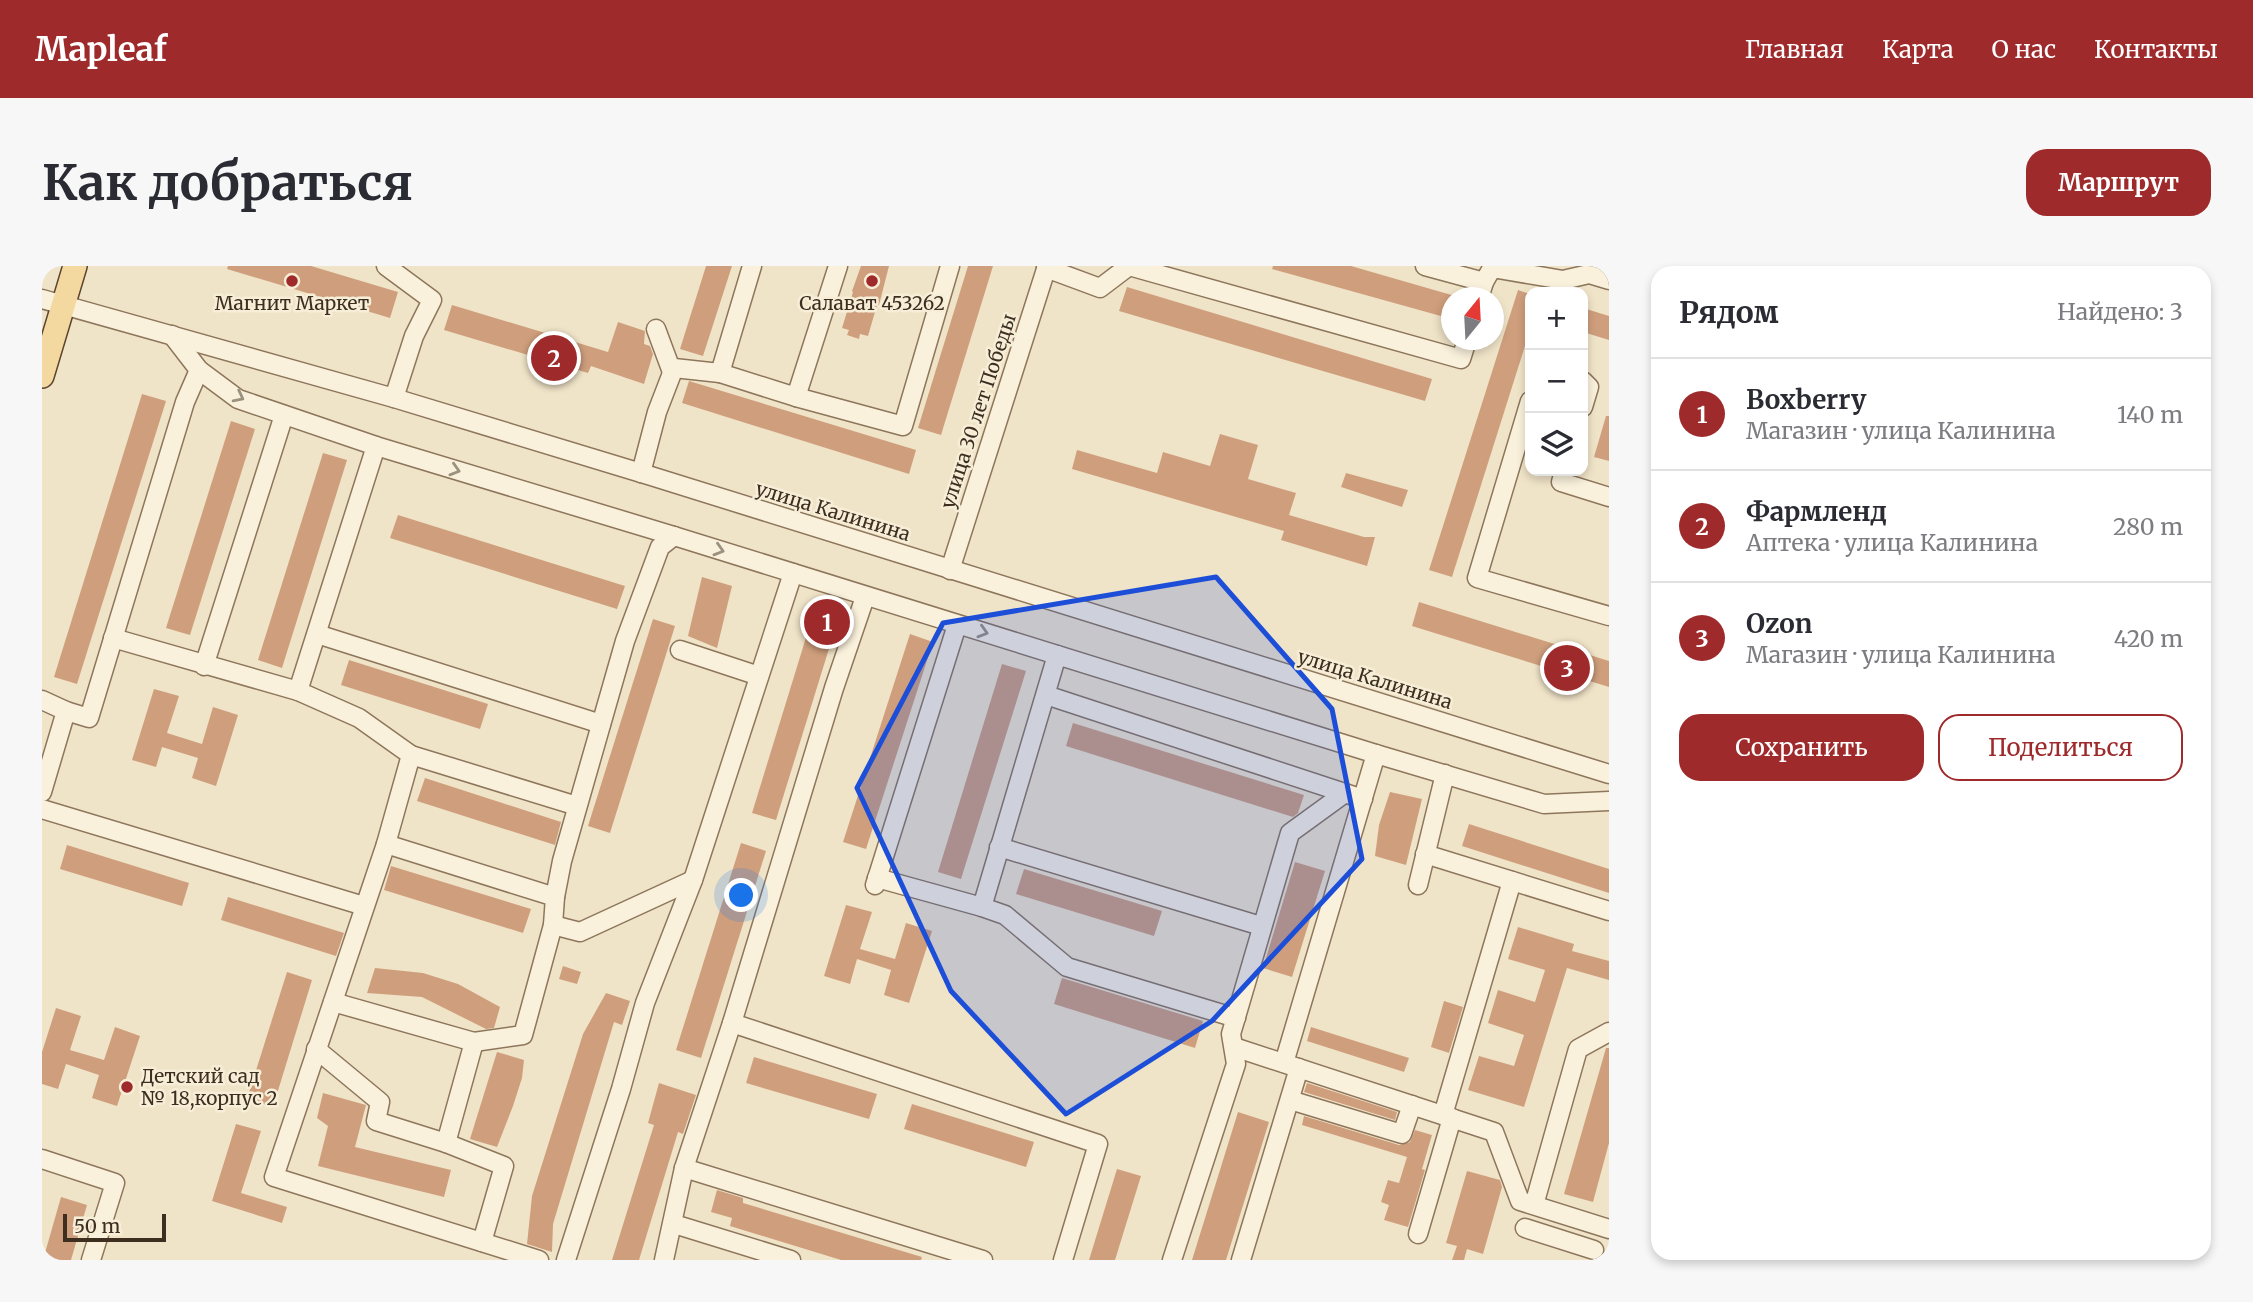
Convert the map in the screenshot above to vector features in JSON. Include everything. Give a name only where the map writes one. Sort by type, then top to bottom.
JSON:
[{"type":"main road","points":[[42,376],[53,302],[75,266]]},
{"type":"street","points":[[386,266],[432,300],[414,336],[394,398]]},
{"type":"street","points":[[720,373],[752,266]]},
{"type":"street","points":[[796,397],[838,266]]},
{"type":"street","points":[[641,473],[657,412],[674,368],[720,373],[903,426],[950,266]]},
{"type":"street","points":[[1047,267],[1100,288],[1129,266],[1461,359],[1464,350]]},
{"type":"street","points":[[1424,266],[1475,287]]},
{"type":"street","name":"улица 30 лет Победы","points":[[950,570],[1047,267]]},
{"type":"street","points":[[1483,287],[1492,268],[1562,286],[1589,274],[1609,280]]},
{"type":"street","name":"улица Калинина","points":[[53,302],[394,398],[1609,774]]},
{"type":"street","points":[[656,329],[672,372]]},
{"type":"street","points":[[172,335],[198,370],[239,399],[376,446],[1544,804],[1609,800]]},
{"type":"street","points":[[42,700],[89,718],[185,402],[198,370]]},
{"type":"street","points":[[1526,413],[1477,578],[1609,616]]},
{"type":"street","points":[[204,666],[284,415]]},
{"type":"street","points":[[298,691],[376,446]]},
{"type":"street","points":[[1563,476],[1561,482],[1609,497]]},
{"type":"street","points":[[332,1002],[474,1042],[523,1035],[553,925],[562,861],[625,641],[660,547],[674,536]]},
{"type":"street","points":[[566,1260],[621,1089],[645,1003],[693,880],[793,573]]},
{"type":"street","points":[[664,1260],[674,1224],[684,1168],[865,597]]},
{"type":"street","points":[[957,625],[876,882],[1005,915],[1067,967],[1236,1018]]},
{"type":"street","points":[[317,634],[601,724]]},
{"type":"street","points":[[113,638],[298,691],[359,718],[411,755],[578,806]]},
{"type":"street","points":[[680,650],[759,676]]},
{"type":"street","points":[[982,907],[1057,655]]},
{"type":"street","points":[[1046,695],[1363,799]]},
{"type":"street","points":[[42,792],[66,711]]},
{"type":"street","points":[[1241,1260],[1290,1100],[1292,1065],[1376,754]]},
{"type":"street","points":[[411,755],[386,844],[274,1177],[539,1260]]},
{"type":"street","points":[[1418,885],[1445,774]]},
{"type":"street","points":[[1172,1260],[1236,1064],[1231,1034],[1290,832],[1345,793]]},
{"type":"street","points":[[42,809],[364,906]]},
{"type":"street","points":[[386,844],[555,897]]},
{"type":"street","points":[[999,847],[1261,926]]},
{"type":"street","points":[[1425,854],[1609,911]]},
{"type":"street","points":[[553,925],[580,932],[693,880]]},
{"type":"street","points":[[1418,1234],[1447,1116],[1512,881]]},
{"type":"street","points":[[732,1023],[1098,1144],[1063,1260]]},
{"type":"street","points":[[1534,1205],[1578,1049],[1609,1032]]},
{"type":"street","points":[[446,1143],[474,1042]]},
{"type":"street","points":[[1234,1047],[1494,1132],[1520,1201],[1609,1229]]},
{"type":"street","points":[[316,1049],[380,1102],[376,1121],[446,1143],[504,1166],[482,1242]]},
{"type":"street","points":[[1290,1100],[1402,1134],[1412,1105]]},
{"type":"street","points":[[42,1159],[115,1183],[91,1260]]},
{"type":"street","points":[[684,1168],[983,1260]]},
{"type":"street","points":[[1561,1239],[1567,1215]]},
{"type":"street","points":[[674,1224],[791,1260]]},
{"type":"street","points":[[1525,1228],[1594,1250]]},
{"type":"highlighted area","points":[[1216,577],[1332,709],[1362,859],[1212,1021],[1066,1114],[951,991],[857,788],[943,623]]},
{"type":"building","points":[[228,266],[311,266],[398,292],[390,318],[227,269]]},
{"type":"building","points":[[706,266],[732,266],[703,356],[680,349]]},
{"type":"building","points":[[861,266],[889,266],[868,336],[860,334],[859,339],[847,335],[849,330],[842,328]]},
{"type":"building","points":[[968,266],[993,266],[941,435],[918,428]]},
{"type":"building","points":[[1273,266],[1351,266],[1441,292],[1441,316],[1272,269]]},
{"type":"building","points":[[1127,287],[1432,379],[1425,401],[1119,311]]},
{"type":"building","points":[[1518,290],[1525,292],[1525,346],[1452,577],[1429,570],[1499,350],[1504,350],[1504,334]]},
{"type":"building","points":[[452,305],[608,352],[618,322],[645,331],[644,344],[650,346],[653,354],[644,384],[591,366],[588,373],[444,330]]},
{"type":"building","points":[[1588,310],[1609,316],[1609,340],[1588,334]]},
{"type":"building","points":[[689,381],[916,450],[909,474],[682,403]]},
{"type":"building","points":[[142,394],[166,401],[77,684],[54,677]]},
{"type":"building","points":[[1606,416],[1609,416],[1609,461],[1594,457]]},
{"type":"building","points":[[231,421],[255,429],[190,635],[166,628]]},
{"type":"building","points":[[1220,434],[1258,445],[1248,479],[1296,493],[1289,515],[1364,537],[1375,537],[1367,566],[1281,540],[1284,531],[1072,469],[1077,450],[1157,473],[1163,452],[1210,466]]},
{"type":"building","points":[[323,453],[347,460],[282,668],[258,660]]},
{"type":"building","points":[[1346,473],[1408,490],[1402,507],[1341,487]]},
{"type":"building","points":[[398,515],[625,586],[617,609],[390,538]]},
{"type":"building","points":[[702,577],[732,586],[717,648],[688,636]]},
{"type":"building","points":[[1419,602],[1609,661],[1609,687],[1412,626]]},
{"type":"building","points":[[816,605],[840,613],[776,820],[752,813]]},
{"type":"building","points":[[653,619],[675,626],[610,833],[588,826]]},
{"type":"building","points":[[910,634],[933,642],[866,849],[843,842]]},
{"type":"building","points":[[349,660],[488,704],[480,729],[341,685]]},
{"type":"building","points":[[1002,664],[1026,671],[961,879],[938,872]]},
{"type":"building","points":[[154,689],[179,696],[167,733],[202,744],[213,707],[238,715],[216,786],[192,778],[198,758],[162,747],[156,767],[132,760]]},
{"type":"building","points":[[1073,723],[1304,795],[1298,813],[1293,817],[1066,746]]},
{"type":"building","points":[[425,778],[561,822],[555,845],[417,801]]},
{"type":"building","points":[[1390,792],[1422,799],[1406,865],[1375,856],[1379,825]]},
{"type":"building","points":[[1469,824],[1609,869],[1609,893],[1462,846]]},
{"type":"building","points":[[741,843],[766,851],[701,1058],[676,1050]]},
{"type":"building","points":[[67,845],[189,883],[182,906],[60,869]]},
{"type":"building","points":[[1295,862],[1325,871],[1292,977],[1263,968]]},
{"type":"building","points":[[391,866],[531,909],[523,933],[384,890]]},
{"type":"building","points":[[1024,869],[1162,911],[1154,936],[1016,894]]},
{"type":"building","points":[[228,897],[344,933],[336,956],[221,920]]},
{"type":"building","points":[[846,905],[872,912],[860,949],[895,959],[906,923],[932,931],[909,1003],[884,995],[891,970],[857,959],[850,984],[824,976]]},
{"type":"building","points":[[1518,927],[1574,944],[1572,951],[1609,961],[1609,980],[1567,968],[1524,1107],[1468,1090],[1479,1056],[1514,1066],[1524,1035],[1488,1023],[1498,990],[1535,1002],[1545,970],[1508,959]]},
{"type":"building","points":[[563,966],[581,972],[577,984],[559,979]]},
{"type":"building","points":[[375,968],[423,973],[458,984],[500,1007],[494,1028],[486,1029],[422,997],[367,993]]},
{"type":"building","points":[[287,972],[312,980],[273,1107],[247,1099]]},
{"type":"building","points":[[1062,978],[1203,1021],[1195,1048],[1054,1004]]},
{"type":"building","points":[[606,993],[630,1001],[622,1025],[614,1022],[553,1224],[552,1252],[527,1244],[532,1196],[583,1034]]},
{"type":"building","points":[[1444,1001],[1463,1007],[1449,1053],[1431,1047]]},
{"type":"building","points":[[56,1008],[81,1016],[70,1050],[104,1060],[115,1027],[140,1036],[117,1106],[92,1098],[99,1075],[66,1064],[58,1089],[42,1084],[42,1052]]},
{"type":"building","points":[[1311,1027],[1409,1058],[1404,1072],[1307,1041]]},
{"type":"building","points":[[1606,1048],[1609,1048],[1609,1143],[1593,1202],[1564,1194]]},
{"type":"building","points":[[497,1052],[524,1060],[522,1078],[497,1147],[470,1139]]},
{"type":"building","points":[[754,1057],[877,1094],[869,1119],[746,1083]]},
{"type":"building","points":[[659,1083],[696,1095],[683,1134],[678,1132],[639,1260],[612,1260],[654,1125],[648,1123]]},
{"type":"building","points":[[1307,1083],[1397,1112],[1395,1120],[1304,1092]]},
{"type":"building","points":[[323,1093],[366,1105],[355,1147],[451,1170],[444,1197],[318,1166],[328,1126],[317,1118]]},
{"type":"building","points":[[912,1104],[1034,1142],[1026,1167],[904,1129]]},
{"type":"building","points":[[1238,1112],[1269,1122],[1226,1260],[1192,1260]]},
{"type":"building","points":[[1304,1116],[1399,1145],[1410,1142],[1415,1130],[1432,1135],[1408,1227],[1384,1220],[1389,1205],[1381,1202],[1388,1180],[1399,1183],[1407,1157],[1302,1125]]},
{"type":"building","points":[[236,1124],[261,1131],[241,1193],[287,1207],[282,1223],[212,1201]]},
{"type":"building","points":[[1117,1169],[1141,1176],[1115,1260],[1089,1260]]},
{"type":"building","points":[[1467,1171],[1500,1180],[1502,1187],[1483,1254],[1467,1249],[1464,1260],[1452,1260],[1457,1246],[1446,1243]]},
{"type":"building","points":[[717,1190],[743,1198],[743,1203],[922,1257],[921,1260],[841,1260],[730,1226],[732,1218],[711,1212]]},
{"type":"building","points":[[61,1197],[87,1205],[71,1260],[43,1260]]},
{"type":"place","name":"Магнит Маркет","points":[[292,281]]},
{"type":"place","name":"Салават 453262","points":[[872,281]]},
{"type":"place","name":"Фармленд","points":[[554,358]]},
{"type":"place","name":"Boxberry","points":[[827,622]]},
{"type":"place","name":"Ozon","points":[[1567,668]]},
{"type":"place","name":"Детский сад № 18,корпус 2","points":[[127,1087]]}]
